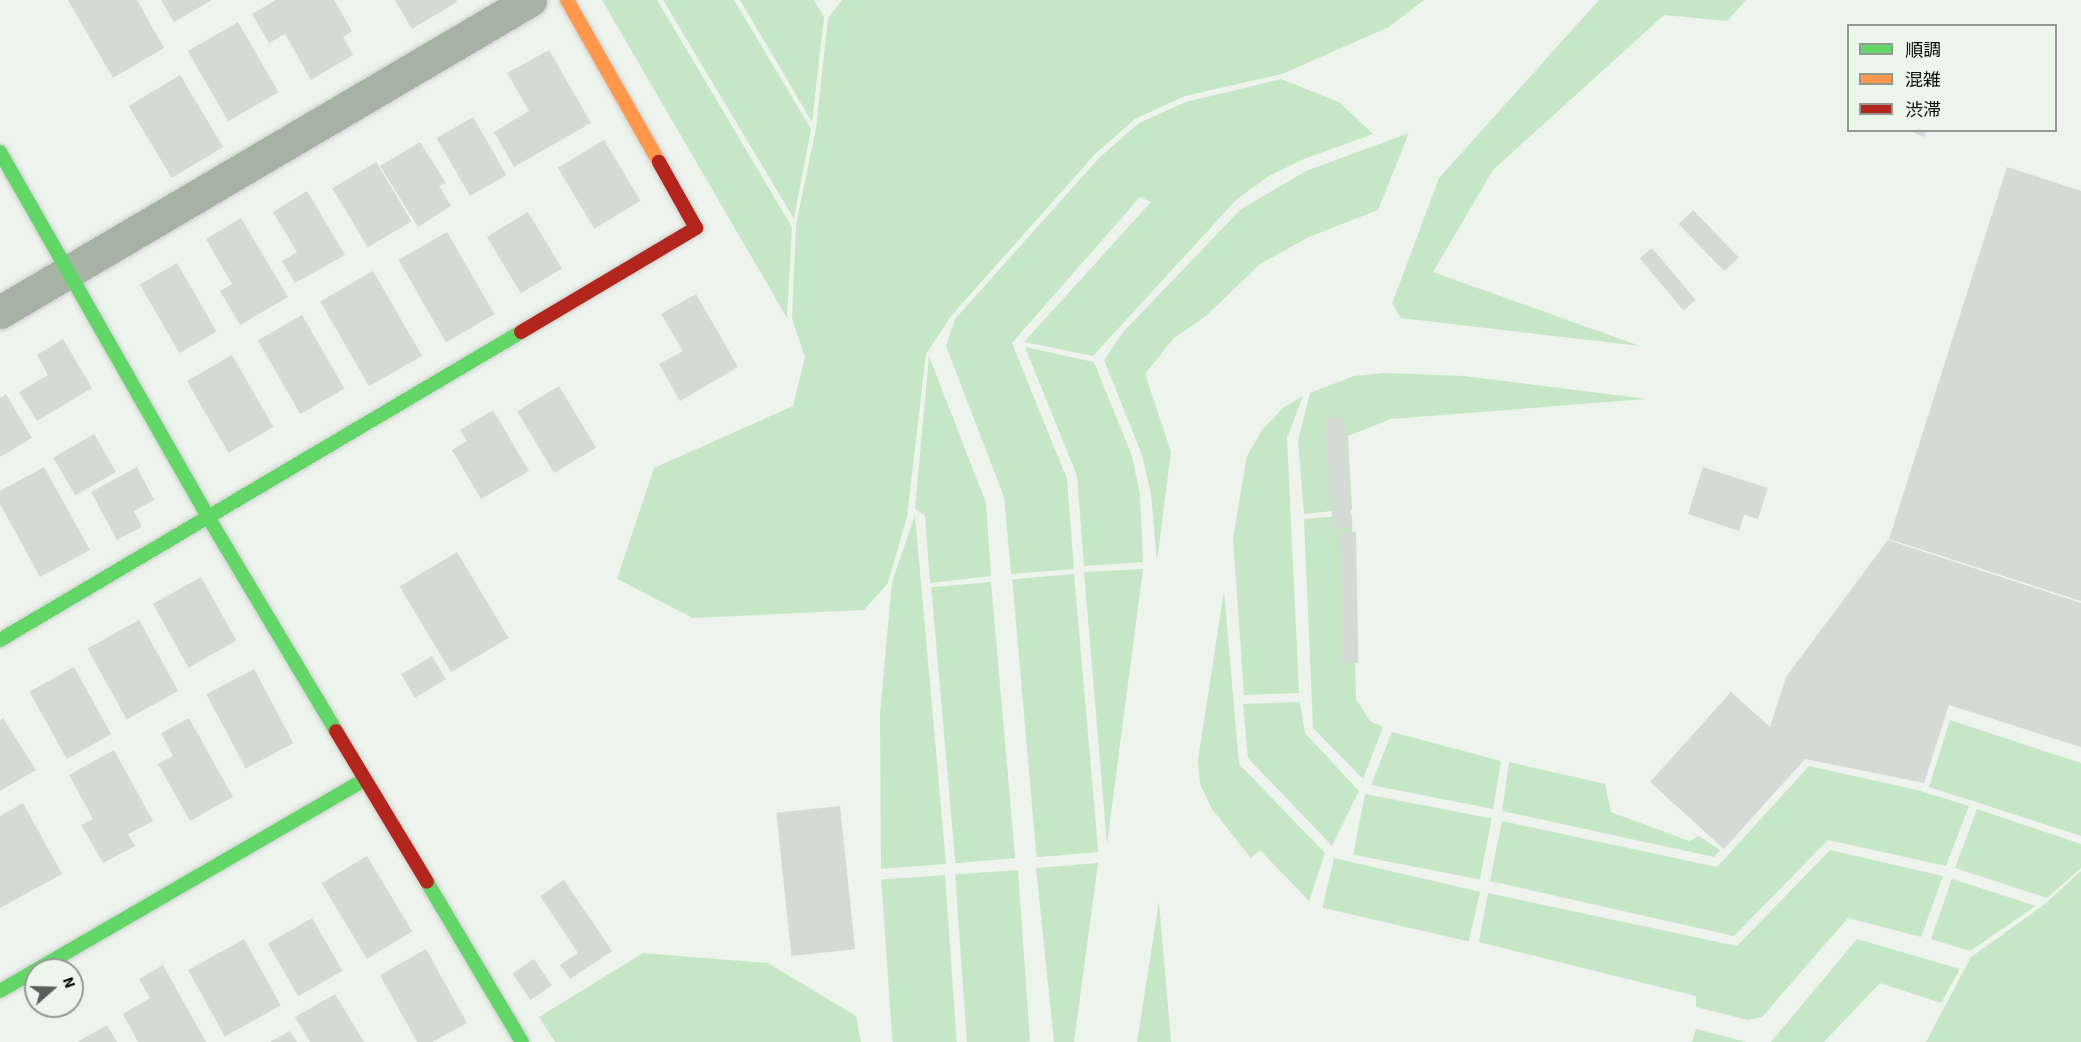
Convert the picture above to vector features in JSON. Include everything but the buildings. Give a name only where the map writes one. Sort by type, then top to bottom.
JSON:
[{"type":"street","points":[[0,312],[530,0]]},
{"type":"street","points":[[0,640],[696,228],[567,0]]},
{"type":"street","points":[[0,152],[208,517],[521,1042]]},
{"type":"street","points":[[0,990],[364,780]]},
{"type":"green space","points":[[602,0],[657,0],[792,227],[787,318]]},
{"type":"green space","points":[[663,0],[734,0],[811,129],[794,219]]},
{"type":"green space","points":[[740,0],[814,0],[824,17],[812,122]]},
{"type":"green space","points":[[842,0],[1424,0],[1389,27],[1282,74],[1185,96],[1135,119],[1096,153],[951,316],[926,354],[907,517],[888,583],[864,610],[693,618],[617,579],[654,468],[793,406],[805,357],[792,319],[796,225],[816,128],[828,18]]},
{"type":"green space","points":[[1599,0],[1746,0],[1727,21],[1664,15],[1493,170],[1433,272],[1640,346],[1401,318],[1392,304],[1439,178]]},
{"type":"green space","points":[[1281,79],[1339,102],[1373,134],[1304,159],[1269,176],[1237,199],[1093,356],[1024,342],[1151,202],[1140,197],[1012,343],[1067,479],[1074,569],[1011,574],[1004,497],[946,346],[955,319],[1100,157],[1139,123],[1186,102]]},
{"type":"green space","points":[[1409,133],[1378,210],[1309,237],[1260,264],[1206,316],[1174,338],[1145,374],[1171,452],[1157,561],[1151,494],[1142,455],[1104,360],[1124,331],[1241,209],[1306,171]]},
{"type":"green space","points":[[1025,347],[1094,362],[1132,456],[1140,495],[1143,562],[1084,566],[1077,476]]},
{"type":"green space","points":[[929,356],[986,503],[991,576],[930,583],[925,516],[915,508]]},
{"type":"green space","points":[[1385,373],[1464,376],[1647,399],[1391,419],[1348,436],[1352,509],[1304,514],[1298,440],[1310,393],[1354,376]]},
{"type":"green space","points":[[1303,396],[1287,438],[1299,693],[1244,695],[1233,539],[1247,456],[1262,430],[1284,407]]},
{"type":"green space","points":[[915,515],[946,864],[881,869],[880,713],[892,582]]},
{"type":"green space","points":[[1352,515],[1356,699],[1370,721],[1383,727],[1363,779],[1313,728],[1304,519]]},
{"type":"green space","points":[[1143,569],[1107,844],[1084,572]]},
{"type":"green space","points":[[1074,574],[1098,852],[1037,857],[1012,579]]},
{"type":"green space","points":[[991,582],[1015,858],[955,863],[931,587]]},
{"type":"green space","points":[[1224,591],[1239,764],[1325,853],[1309,901],[1260,850],[1251,858],[1212,809],[1200,784],[1198,760]]},
{"type":"green space","points":[[1300,702],[1305,733],[1359,791],[1332,846],[1248,758],[1243,704]]},
{"type":"green space","points":[[1950,720],[2081,763],[2081,836],[1929,787]]},
{"type":"green space","points":[[1392,732],[1501,761],[1493,809],[1371,785]]},
{"type":"green space","points":[[1509,762],[1605,784],[1611,812],[1689,841],[1699,836],[1720,850],[1714,857],[1502,811]]},
{"type":"green space","points":[[1809,766],[1917,790],[1969,806],[1946,866],[1828,840],[1734,936],[1490,881],[1502,821],[1717,867]]},
{"type":"green space","points":[[1365,794],[1492,819],[1480,879],[1353,855]]},
{"type":"green space","points":[[1977,809],[2081,844],[2081,868],[2047,898],[1955,868]]},
{"type":"green space","points":[[1830,850],[1943,876],[1921,937],[1848,918],[1762,1017],[1748,1020],[1696,1007],[1696,996],[1479,942],[1488,893],[1737,946]]},
{"type":"green space","points":[[1334,858],[1480,892],[1469,941],[1323,908]]},
{"type":"green space","points":[[1098,863],[1074,1042],[1054,1042],[1036,868]]},
{"type":"green space","points":[[1018,870],[1030,1042],[967,1042],[955,874]]},
{"type":"green space","points":[[2081,871],[2081,1042],[1926,1042],[1971,957],[2045,904]]},
{"type":"green space","points":[[945,875],[957,1042],[893,1042],[881,879]]},
{"type":"green space","points":[[1952,879],[2036,906],[1970,951],[1931,939]]},
{"type":"green space","points":[[1159,902],[1171,1042],[1137,1042]]},
{"type":"green space","points":[[1857,939],[1960,969],[1941,1003],[1880,983],[1824,1042],[1771,1042]]},
{"type":"green space","points":[[643,953],[768,963],[856,1016],[861,1042],[555,1042],[539,1017]]},
{"type":"green space","points":[[1696,1029],[1746,1042],[1692,1042]]},
{"type":"traffic: fast","points":[[0,152],[208,517],[336,731]]},
{"type":"traffic: fast","points":[[0,640],[521,332]]},
{"type":"traffic: fast","points":[[0,991],[364,780]]},
{"type":"traffic: fast","points":[[427,882],[522,1042]]},
{"type":"traffic: slow","points":[[567,0],[659,162]]},
{"type":"traffic: jam","points":[[521,332],[696,228],[659,162]]},
{"type":"traffic: jam","points":[[336,731],[427,882]]}]
